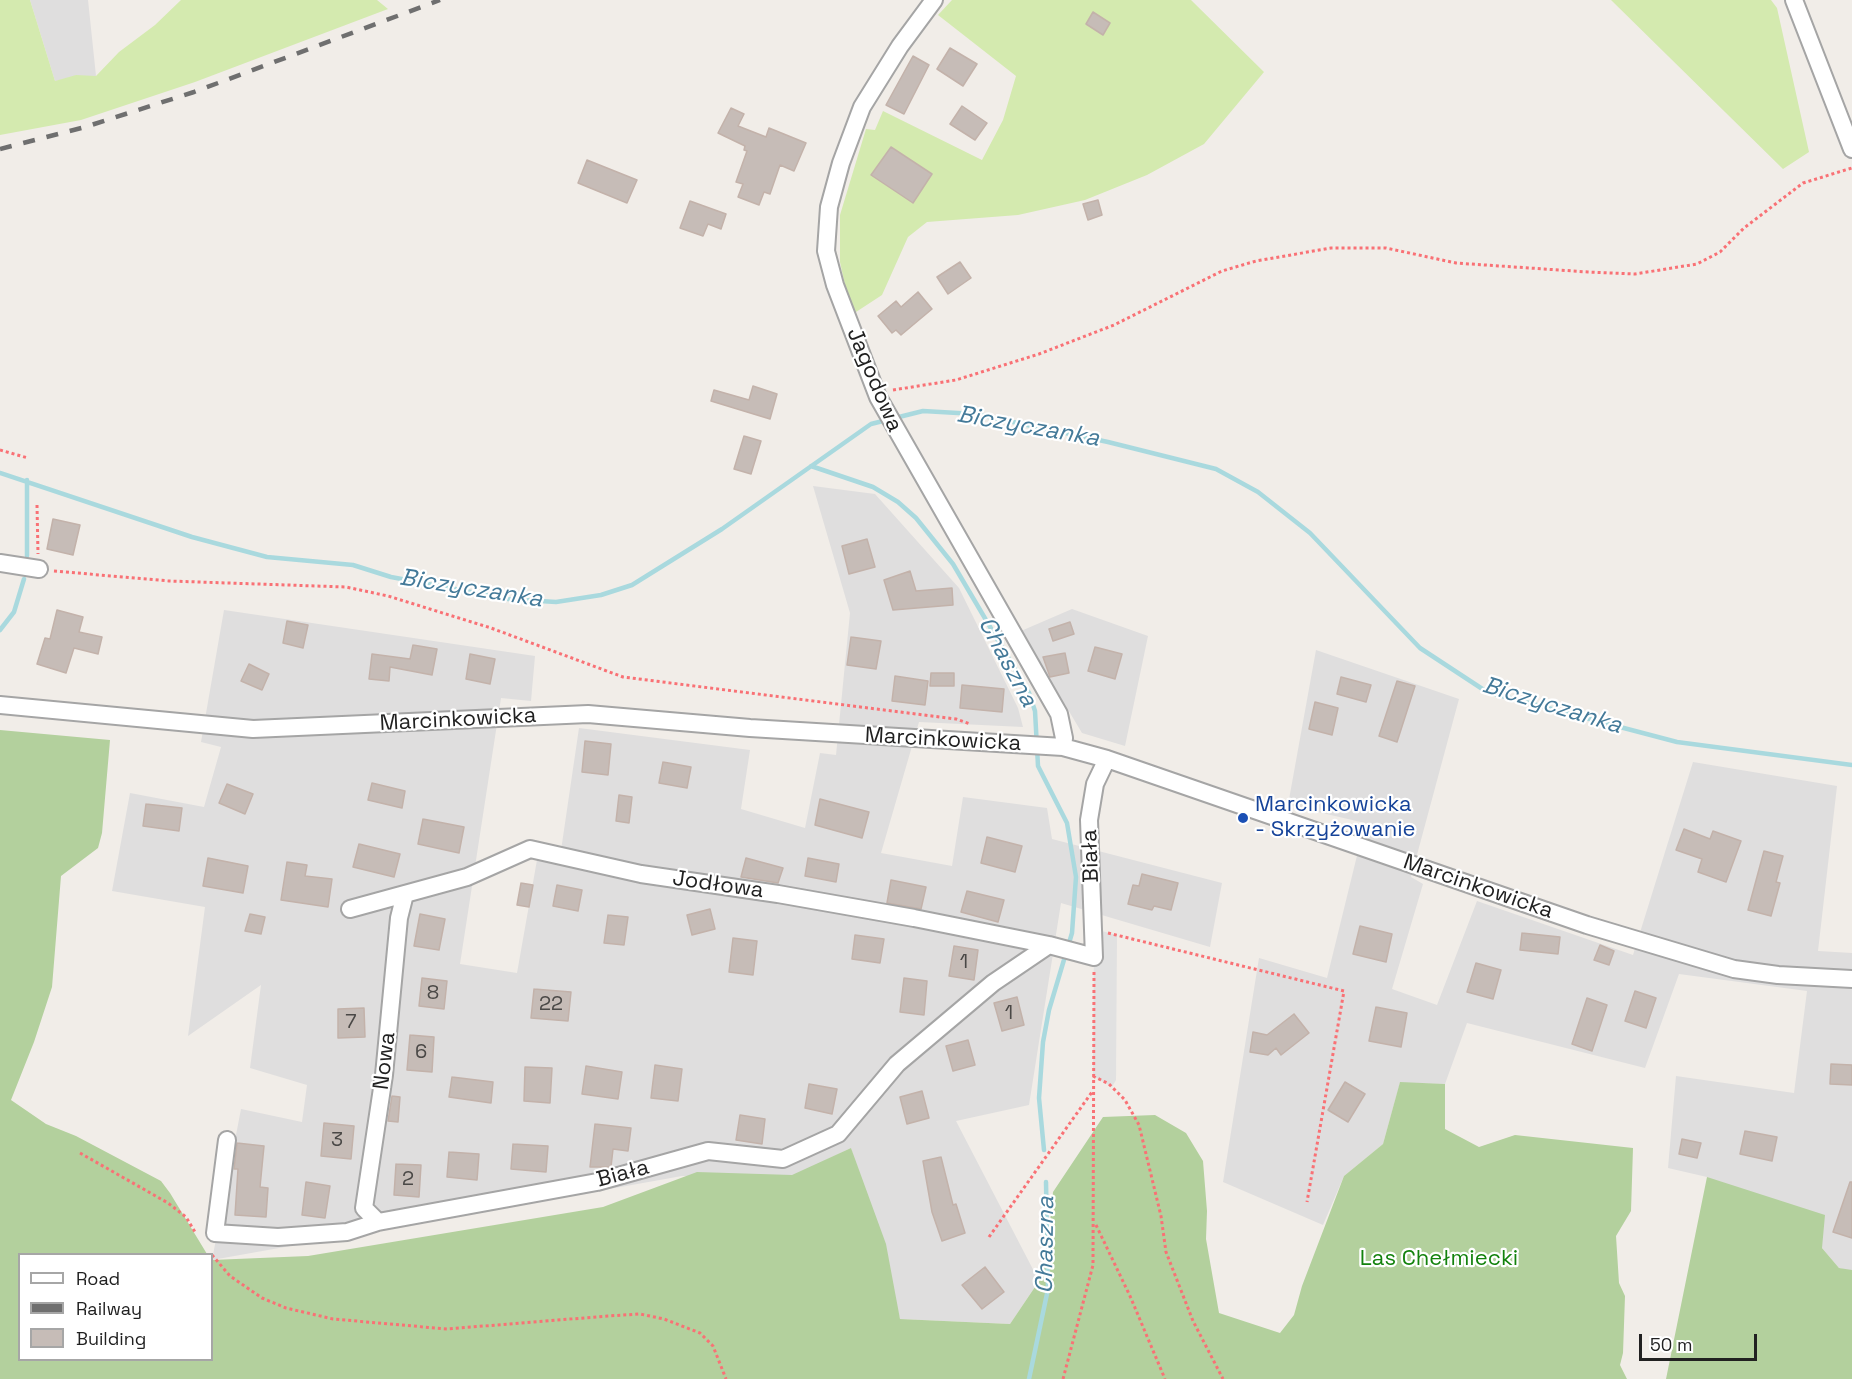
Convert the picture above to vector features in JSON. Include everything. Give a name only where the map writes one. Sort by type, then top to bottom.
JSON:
[{"type":"street","name":"Jagodowa","points":[[933,0],[900,46],[862,107],[841,164],[829,207],[826,251],[835,285],[877,394],[900,440],[1059,714],[1065,738],[1055,746]]},
{"type":"street","points":[[1794,0],[1852,148]]},
{"type":"street","points":[[0,563],[39,569]]},
{"type":"street","name":"Marcinkowicka","points":[[0,705],[253,729],[588,714],[750,728],[1055,746],[1107,759],[1587,925],[1734,969],[1778,975],[1852,979]]},
{"type":"street","name":"Biała","points":[[1094,957],[1089,820],[1095,784],[1107,759]]},
{"type":"street","name":"Jodłowa","points":[[350,909],[467,877],[530,849],[641,874],[789,896],[1063,948],[1094,957]]},
{"type":"street","name":"Nowa","points":[[378,1221],[364,1208],[384,1075],[399,918],[405,894]]},
{"type":"street","name":"Biała","points":[[227,1140],[214,1233],[304,1237],[347,1232],[378,1221],[597,1182],[708,1151],[783,1159],[838,1134],[897,1064],[993,983],[1063,948]]},
{"type":"path","points":[[877,394],[956,380],[1039,354],[1114,325],[1222,271],[1256,261],[1330,248],[1386,248],[1456,263],[1588,272],[1635,274],[1697,264],[1720,252],[1794,188],[1852,168]]},
{"type":"path","points":[[0,450],[28,458]]},
{"type":"path","points":[[37,505],[39,569],[169,581],[346,587],[388,596],[491,628],[623,677],[956,718],[977,727]]},
{"type":"path","points":[[1094,929],[1344,991],[1307,1202]]},
{"type":"path","points":[[1063,1379],[1077,1318],[1090,1285],[1094,1221],[1091,1154],[1094,957]]},
{"type":"path","points":[[1093,1076],[1109,1084],[1125,1100],[1138,1125],[1161,1216],[1166,1252],[1193,1321],[1223,1379]]},
{"type":"path","points":[[989,1237],[1093,1091]]},
{"type":"path","points":[[80,1154],[168,1203],[186,1217],[195,1232]]},
{"type":"path","points":[[1094,1221],[1130,1296],[1165,1379]]},
{"type":"path","points":[[213,1256],[230,1276],[262,1298],[286,1308],[333,1319],[447,1329],[640,1314],[664,1319],[685,1325],[700,1333],[713,1346],[726,1379]]},
{"type":"shaded area","points":[[30,0],[88,0],[96,76],[55,81]]},
{"type":"shaded area","points":[[813,486],[875,494],[959,588],[1018,708],[1023,727],[919,722],[881,853],[952,866],[963,797],[1047,808],[1052,839],[1222,883],[1210,947],[1061,903],[1029,1105],[956,1121],[1039,1281],[1010,1324],[900,1319],[851,1148],[793,1176],[682,1176],[213,1260],[241,1109],[302,1122],[307,1085],[250,1068],[261,985],[188,1036],[205,907],[112,891],[130,793],[204,807],[221,747],[201,742],[224,610],[535,656],[531,701],[501,698],[460,964],[517,973],[537,860],[559,864],[579,728],[750,750],[741,809],[805,828],[820,753],[836,755],[850,613]]},
{"type":"shaded area","points":[[1072,609],[1148,636],[1125,746],[1082,733],[1021,631]]},
{"type":"shaded area","points":[[1316,650],[1459,699],[1411,877],[1423,884],[1392,989],[1437,1005],[1477,901],[1633,955],[1693,762],[1837,786],[1818,951],[1852,953],[1852,1271],[1839,1268],[1822,1248],[1707,1177],[1668,1168],[1676,1076],[1794,1093],[1807,991],[1679,974],[1645,1068],[1467,1023],[1445,1084],[1400,1083],[1383,1144],[1344,1176],[1323,1225],[1223,1182],[1259,958],[1327,978],[1365,823],[1288,805]]},
{"type":"shaded area","points":[[1094,929],[1117,935],[1116,1080],[1112,1087],[1093,1076]]},
{"type":"green space","points":[[0,0],[30,0],[55,81],[76,75],[96,76],[119,52],[155,25],[181,0],[377,0],[388,9],[195,82],[81,120],[0,135]]},
{"type":"green space","points":[[952,0],[1191,0],[1264,72],[1204,144],[1147,175],[1085,200],[1018,215],[927,222],[908,237],[882,295],[856,312],[848,299],[840,262],[840,215],[866,129],[875,130],[883,111],[982,160],[1003,120],[1016,76],[938,15]]},
{"type":"green space","points":[[1611,0],[1771,0],[1777,8],[1809,152],[1783,169]]},
{"type":"green space","name":"Las Chełmiecki","points":[[0,730],[110,740],[102,833],[98,848],[61,876],[52,987],[34,1042],[11,1100],[46,1124],[76,1136],[161,1181],[206,1253],[18,1253],[18,1361],[213,1361],[213,1260],[308,1256],[603,1207],[697,1172],[792,1175],[851,1148],[886,1244],[900,1319],[1010,1324],[1039,1281],[1049,1234],[1053,1192],[1103,1117],[1155,1115],[1186,1133],[1203,1161],[1207,1211],[1206,1239],[1219,1313],[1280,1333],[1294,1315],[1302,1286],[1344,1176],[1383,1144],[1400,1082],[1445,1084],[1445,1129],[1479,1147],[1515,1135],[1633,1148],[1631,1211],[1616,1236],[1619,1283],[1625,1296],[1623,1353],[1620,1365],[1627,1379],[0,1379]]},
{"type":"green space","points":[[1707,1177],[1825,1215],[1822,1248],[1839,1268],[1852,1270],[1852,1379],[1666,1379]]},
{"type":"building","points":[[1093,12],[1110,23],[1103,35],[1086,24]]},
{"type":"building","points":[[950,48],[977,64],[963,86],[937,69]]},
{"type":"building","points":[[913,56],[929,65],[904,114],[886,105]]},
{"type":"building","points":[[962,106],[987,123],[975,140],[950,124]]},
{"type":"building","points":[[731,108],[744,114],[738,126],[766,137],[769,128],[806,143],[794,171],[780,165],[770,194],[764,192],[759,205],[738,197],[743,184],[736,182],[747,151],[744,150],[745,146],[718,133]]},
{"type":"building","points":[[891,147],[932,174],[913,203],[871,175]]},
{"type":"building","points":[[587,160],[637,180],[627,203],[578,183]]},
{"type":"building","points":[[1098,200],[1102,215],[1088,220],[1083,204]]},
{"type":"building","points":[[690,201],[726,214],[721,229],[708,224],[703,236],[680,228]]},
{"type":"building","points":[[960,262],[971,278],[948,294],[937,277]]},
{"type":"building","points":[[918,292],[932,309],[901,335],[896,330],[892,333],[878,316],[896,301],[901,307]]},
{"type":"building","points":[[753,386],[777,394],[770,419],[711,401],[714,390],[749,400]]},
{"type":"building","points":[[744,436],[761,441],[751,474],[734,469]]},
{"type":"building","points":[[53,519],[80,525],[73,555],[47,549]]},
{"type":"building","points":[[867,539],[875,567],[849,574],[842,546]]},
{"type":"building","points":[[910,571],[916,591],[952,588],[953,605],[893,610],[884,580]]},
{"type":"building","points":[[57,610],[83,617],[79,632],[102,637],[98,654],[74,648],[66,673],[37,664],[45,638],[50,639]]},
{"type":"building","points":[[287,621],[308,625],[303,648],[283,643]]},
{"type":"building","points":[[1070,622],[1074,634],[1053,641],[1049,629]]},
{"type":"building","points":[[851,637],[881,641],[876,669],[847,665]]},
{"type":"building","points":[[413,645],[437,649],[432,675],[390,667],[389,681],[369,679],[372,654],[410,659]]},
{"type":"building","points":[[1095,647],[1122,654],[1115,679],[1088,671]]},
{"type":"building","points":[[1065,653],[1069,673],[1050,677],[1043,657]]},
{"type":"building","points":[[470,654],[495,659],[490,684],[466,679]]},
{"type":"building","points":[[249,664],[269,674],[262,690],[241,681]]},
{"type":"building","points":[[931,673],[954,673],[954,686],[930,686]]},
{"type":"building","points":[[895,676],[928,681],[925,705],[892,701]]},
{"type":"building","points":[[1341,677],[1371,685],[1366,702],[1337,694]]},
{"type":"building","points":[[1397,681],[1415,686],[1397,742],[1379,736]]},
{"type":"building","points":[[962,685],[1004,689],[1002,712],[960,708]]},
{"type":"building","points":[[1315,702],[1338,708],[1332,735],[1309,729]]},
{"type":"building","points":[[585,741],[611,744],[608,775],[582,772]]},
{"type":"building","points":[[663,762],[691,767],[687,788],[659,783]]},
{"type":"building","points":[[372,783],[405,791],[402,808],[368,800]]},
{"type":"building","points":[[227,784],[253,794],[245,814],[219,803]]},
{"type":"building","points":[[619,795],[632,797],[629,823],[616,821]]},
{"type":"building","points":[[820,799],[869,812],[862,838],[815,825]]},
{"type":"building","points":[[146,804],[182,808],[179,831],[143,826]]},
{"type":"building","points":[[423,819],[464,827],[459,853],[418,844]]},
{"type":"building","points":[[1684,829],[1710,839],[1713,831],[1741,841],[1726,882],[1698,872],[1702,859],[1676,850]]},
{"type":"building","points":[[987,837],[1022,846],[1015,872],[981,863]]},
{"type":"building","points":[[359,844],[400,854],[394,877],[353,867]]},
{"type":"building","points":[[1764,851],[1783,856],[1776,882],[1780,883],[1771,916],[1748,910]]},
{"type":"building","points":[[208,858],[248,866],[243,893],[203,886]]},
{"type":"building","points":[[746,858],[783,868],[778,883],[741,877]]},
{"type":"building","points":[[808,858],[839,864],[836,882],[805,876]]},
{"type":"building","points":[[287,862],[307,865],[305,876],[332,879],[328,907],[281,900]]},
{"type":"building","points":[[1142,874],[1178,883],[1171,910],[1154,906],[1152,910],[1128,904],[1133,885],[1139,886]]},
{"type":"building","points":[[891,880],[926,887],[921,909],[887,903]]},
{"type":"building","points":[[521,883],[533,885],[529,907],[517,905]]},
{"type":"building","points":[[557,885],[582,890],[578,911],[553,906]]},
{"type":"building","points":[[967,891],[1004,900],[998,922],[961,912]]},
{"type":"building","points":[[710,909],[715,929],[692,935],[687,915]]},
{"type":"building","points":[[250,914],[265,917],[261,934],[245,931]]},
{"type":"building","points":[[420,914],[445,919],[439,950],[414,946]]},
{"type":"building","points":[[608,915],[628,917],[624,945],[604,943]]},
{"type":"building","points":[[1360,926],[1392,934],[1386,962],[1353,954]]},
{"type":"building","points":[[1522,933],[1560,937],[1558,954],[1520,950]]},
{"type":"building","points":[[855,935],[884,939],[880,963],[852,959]]},
{"type":"building","points":[[733,938],[757,941],[753,975],[729,972]]},
{"type":"building","points":[[1600,945],[1614,951],[1609,965],[1594,960]]},
{"type":"building","points":[[954,946],[978,950],[974,980],[949,976]]},
{"type":"building","points":[[1476,963],[1501,970],[1493,999],[1467,992]]},
{"type":"building","points":[[422,978],[447,981],[444,1009],[419,1006]]},
{"type":"building","points":[[904,978],[927,981],[924,1015],[900,1012]]},
{"type":"building","points":[[534,989],[571,992],[568,1021],[531,1018]]},
{"type":"building","points":[[1635,991],[1656,998],[1646,1028],[1625,1021]]},
{"type":"building","points":[[1017,997],[1024,1025],[1002,1031],[994,1003]]},
{"type":"building","points":[[1587,998],[1607,1005],[1592,1051],[1572,1044]]},
{"type":"building","points":[[1376,1007],[1407,1013],[1401,1047],[1369,1041]]},
{"type":"building","points":[[364,1008],[365,1037],[338,1038],[338,1009]]},
{"type":"building","points":[[1294,1014],[1309,1033],[1281,1055],[1276,1048],[1268,1055],[1250,1052],[1253,1032],[1267,1035]]},
{"type":"building","points":[[410,1035],[434,1037],[432,1072],[407,1070]]},
{"type":"building","points":[[968,1040],[975,1065],[953,1071],[946,1046]]},
{"type":"building","points":[[1831,1064],[1852,1065],[1852,1085],[1830,1084]]},
{"type":"building","points":[[655,1065],[682,1069],[678,1101],[651,1098]]},
{"type":"building","points":[[586,1066],[622,1072],[618,1099],[582,1094]]},
{"type":"building","points":[[525,1067],[552,1068],[550,1103],[524,1101]]},
{"type":"building","points":[[452,1077],[493,1082],[491,1103],[449,1097]]},
{"type":"building","points":[[1345,1082],[1365,1094],[1348,1122],[1328,1110]]},
{"type":"building","points":[[809,1084],[837,1089],[832,1114],[805,1108]]},
{"type":"building","points":[[922,1091],[929,1118],[907,1124],[900,1097]]},
{"type":"building","points":[[392,1096],[400,1097],[398,1122],[388,1121]]},
{"type":"building","points":[[740,1115],[765,1119],[762,1144],[736,1140]]},
{"type":"building","points":[[324,1123],[354,1126],[351,1159],[321,1156]]},
{"type":"building","points":[[595,1124],[631,1128],[628,1151],[613,1149],[611,1167],[590,1167]]},
{"type":"building","points":[[1745,1131],[1777,1137],[1772,1161],[1740,1154]]},
{"type":"building","points":[[1682,1139],[1701,1143],[1697,1158],[1679,1154]]},
{"type":"building","points":[[237,1143],[264,1146],[260,1187],[268,1188],[266,1217],[235,1215],[238,1169],[234,1169]]},
{"type":"building","points":[[513,1144],[548,1146],[546,1172],[511,1169]]},
{"type":"building","points":[[449,1152],[479,1154],[477,1180],[447,1177]]},
{"type":"building","points":[[941,1157],[953,1205],[956,1204],[965,1233],[942,1241],[932,1212],[923,1161]]},
{"type":"building","points":[[396,1164],[421,1165],[419,1197],[394,1195]]},
{"type":"building","points":[[306,1182],[330,1186],[325,1218],[302,1215]]},
{"type":"building","points":[[1850,1182],[1852,1182],[1852,1238],[1833,1232]]},
{"type":"building","points":[[985,1267],[1004,1292],[982,1309],[962,1285]]},
{"type":"waterway","name":"Biczyczanka","points":[[0,473],[192,537],[267,557],[353,565],[391,577],[508,599],[556,602],[601,595],[632,585],[722,529],[871,424],[923,411],[975,414],[1108,442],[1216,469],[1258,492],[1310,533],[1420,648],[1487,692],[1677,742],[1852,765]]},
{"type":"waterway","name":"Chaszna","points":[[811,466],[873,487],[898,502],[916,518],[953,564],[1029,693],[1035,711],[1038,766],[1067,823],[1076,877],[1072,933],[1049,1010],[1043,1042],[1039,1098],[1044,1150]]},
{"type":"waterway","points":[[27,480],[27,556]]},
{"type":"waterway","points":[[0,630],[14,612],[24,579]]},
{"type":"waterway","name":"Chaszna","points":[[1029,1379],[1048,1289],[1046,1182]]},
{"type":"railway","points":[[0,149],[85,127],[194,92],[440,0]]},
{"type":"place","name":"Marcinkowicka - Skrzyżowanie","points":[[1243,818]]}]
